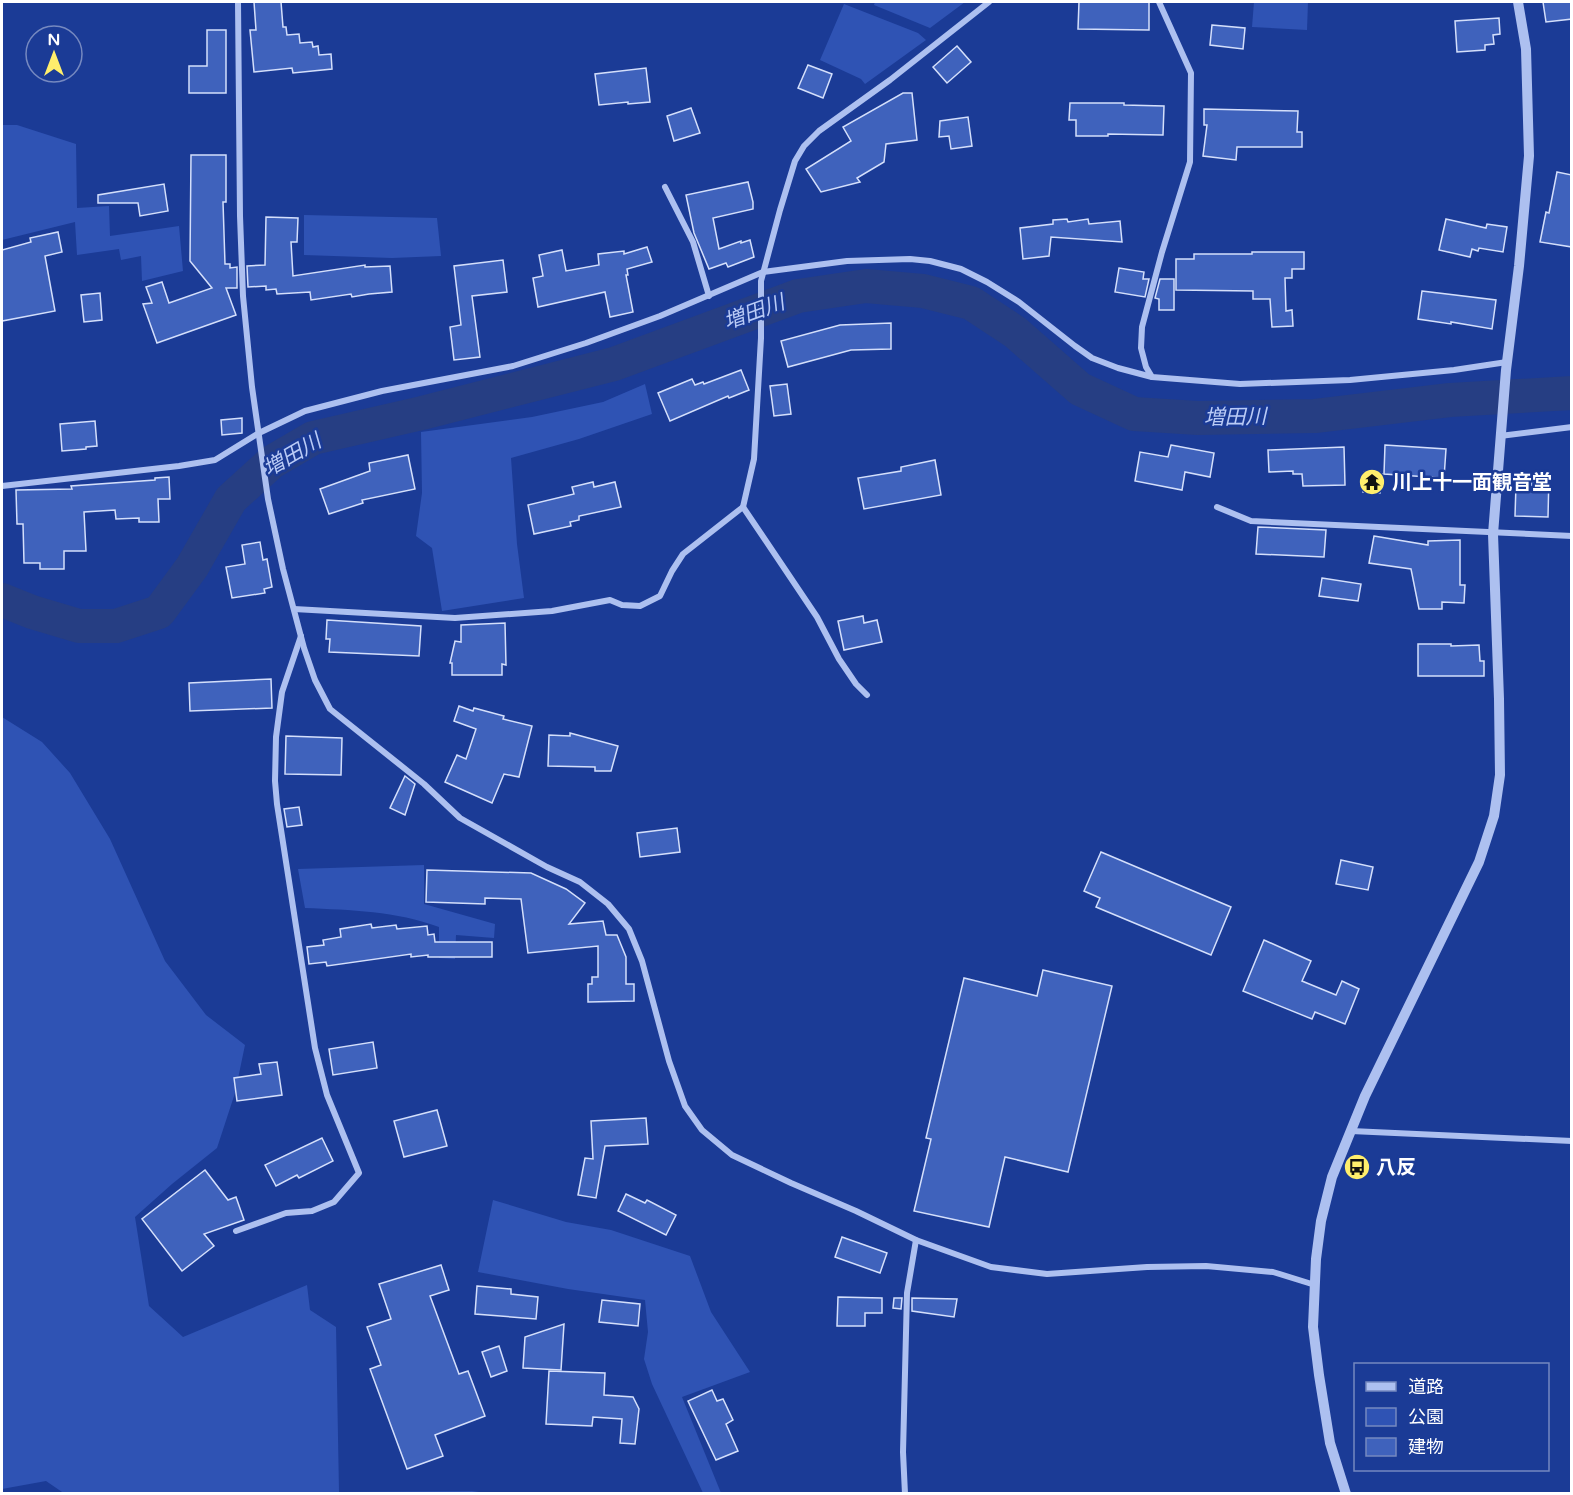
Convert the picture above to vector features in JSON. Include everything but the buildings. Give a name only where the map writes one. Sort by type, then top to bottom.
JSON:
[{"type":"street","points":[[238,2],[240,216],[243,296],[252,387],[268,498],[283,569],[315,680],[330,709],[424,784],[460,818],[547,867],[580,882],[608,904],[629,929],[642,961],[669,1061],[685,1106],[702,1130],[732,1155],[916,1240],[991,1268],[1047,1274],[1147,1267],[1206,1266],[1273,1272],[1315,1285]]},
{"type":"street","points":[[294,609],[455,618],[552,611],[610,600],[622,605],[640,606],[660,597],[683,554],[743,507],[754,459],[761,338],[761,281],[795,161],[804,146],[819,131],[890,80],[989,2]]},
{"type":"street","points":[[1152,377],[1146,367],[1141,348],[1142,327],[1190,162],[1191,73],[1160,2]]},
{"type":"street","points":[[1346,1494],[1330,1443],[1313,1328],[1316,1259],[1321,1221],[1332,1177],[1365,1096],[1479,862],[1494,816],[1500,775],[1493,534],[1507,366],[1529,156],[1526,49],[1518,2]]},
{"type":"street","points":[[665,187],[693,242],[709,296]]},
{"type":"street","points":[[2,486],[215,460],[259,433],[305,411],[382,391],[513,366],[660,316],[763,272],[811,265],[885,259],[930,261],[961,269],[1019,302],[1092,358],[1152,377],[1240,384],[1350,380],[1507,366]]},
{"type":"street","points":[[1501,431],[1572,427]]},
{"type":"street","points":[[743,507],[818,617],[839,659],[856,684],[867,695]]},
{"type":"street","points":[[1217,507],[1251,521],[1572,536]]},
{"type":"street","points":[[236,1231],[285,1213],[312,1211],[334,1202],[359,1173],[327,1095],[315,1048],[277,804],[276,737],[282,692],[301,636]]},
{"type":"street","points":[[1351,1131],[1572,1141]]},
{"type":"street","points":[[905,1494],[903,1452],[907,1293],[916,1240]]},
{"type":"green space","points":[[875,2],[965,2],[930,28],[874,5]]},
{"type":"green space","points":[[1254,2],[1308,2],[1307,30],[1252,27]]},
{"type":"green space","points":[[844,4],[918,33],[926,40],[865,84],[861,79],[820,60]]},
{"type":"green space","points":[[2,125],[17,125],[76,144],[77,208],[109,206],[110,236],[179,226],[183,271],[142,281],[141,256],[121,260],[119,249],[77,255],[75,222],[2,240]]},
{"type":"green space","points":[[304,215],[437,218],[441,256],[392,258],[304,255]]},
{"type":"green space","points":[[645,384],[652,414],[579,439],[511,458],[517,544],[524,598],[442,611],[432,548],[416,536],[422,493],[421,432],[532,417],[603,402]]},
{"type":"green space","points":[[2,717],[42,742],[70,773],[110,839],[165,961],[206,1015],[245,1045],[235,1093],[217,1148],[135,1217],[149,1306],[183,1337],[307,1285],[310,1310],[336,1327],[339,1492],[472,1491],[486,1493],[65,1494],[46,1481],[2,1489]]},
{"type":"green space","points":[[424,865],[424,904],[495,924],[494,938],[456,935],[455,959],[439,958],[439,927],[390,914],[305,908],[298,869]]},
{"type":"green space","points":[[493,1200],[566,1222],[611,1230],[690,1256],[711,1312],[750,1372],[682,1397],[721,1493],[703,1493],[652,1384],[644,1359],[648,1332],[645,1300],[568,1289],[478,1272]]},
{"type":"waterway","name":"増田川","points":[[2,600],[79,626],[116,626],[159,612],[192,567],[231,499],[272,462],[313,438],[614,364],[798,296],[866,286],[923,291],[971,303],[1015,332],[1080,389],[1134,414],[1198,418],[1315,416],[1450,400],[1572,393]]},
{"type":"place","name":"川上十一面観音堂","points":[[1372,482]]},
{"type":"place","name":"八反","points":[[1357,1167]]}]
